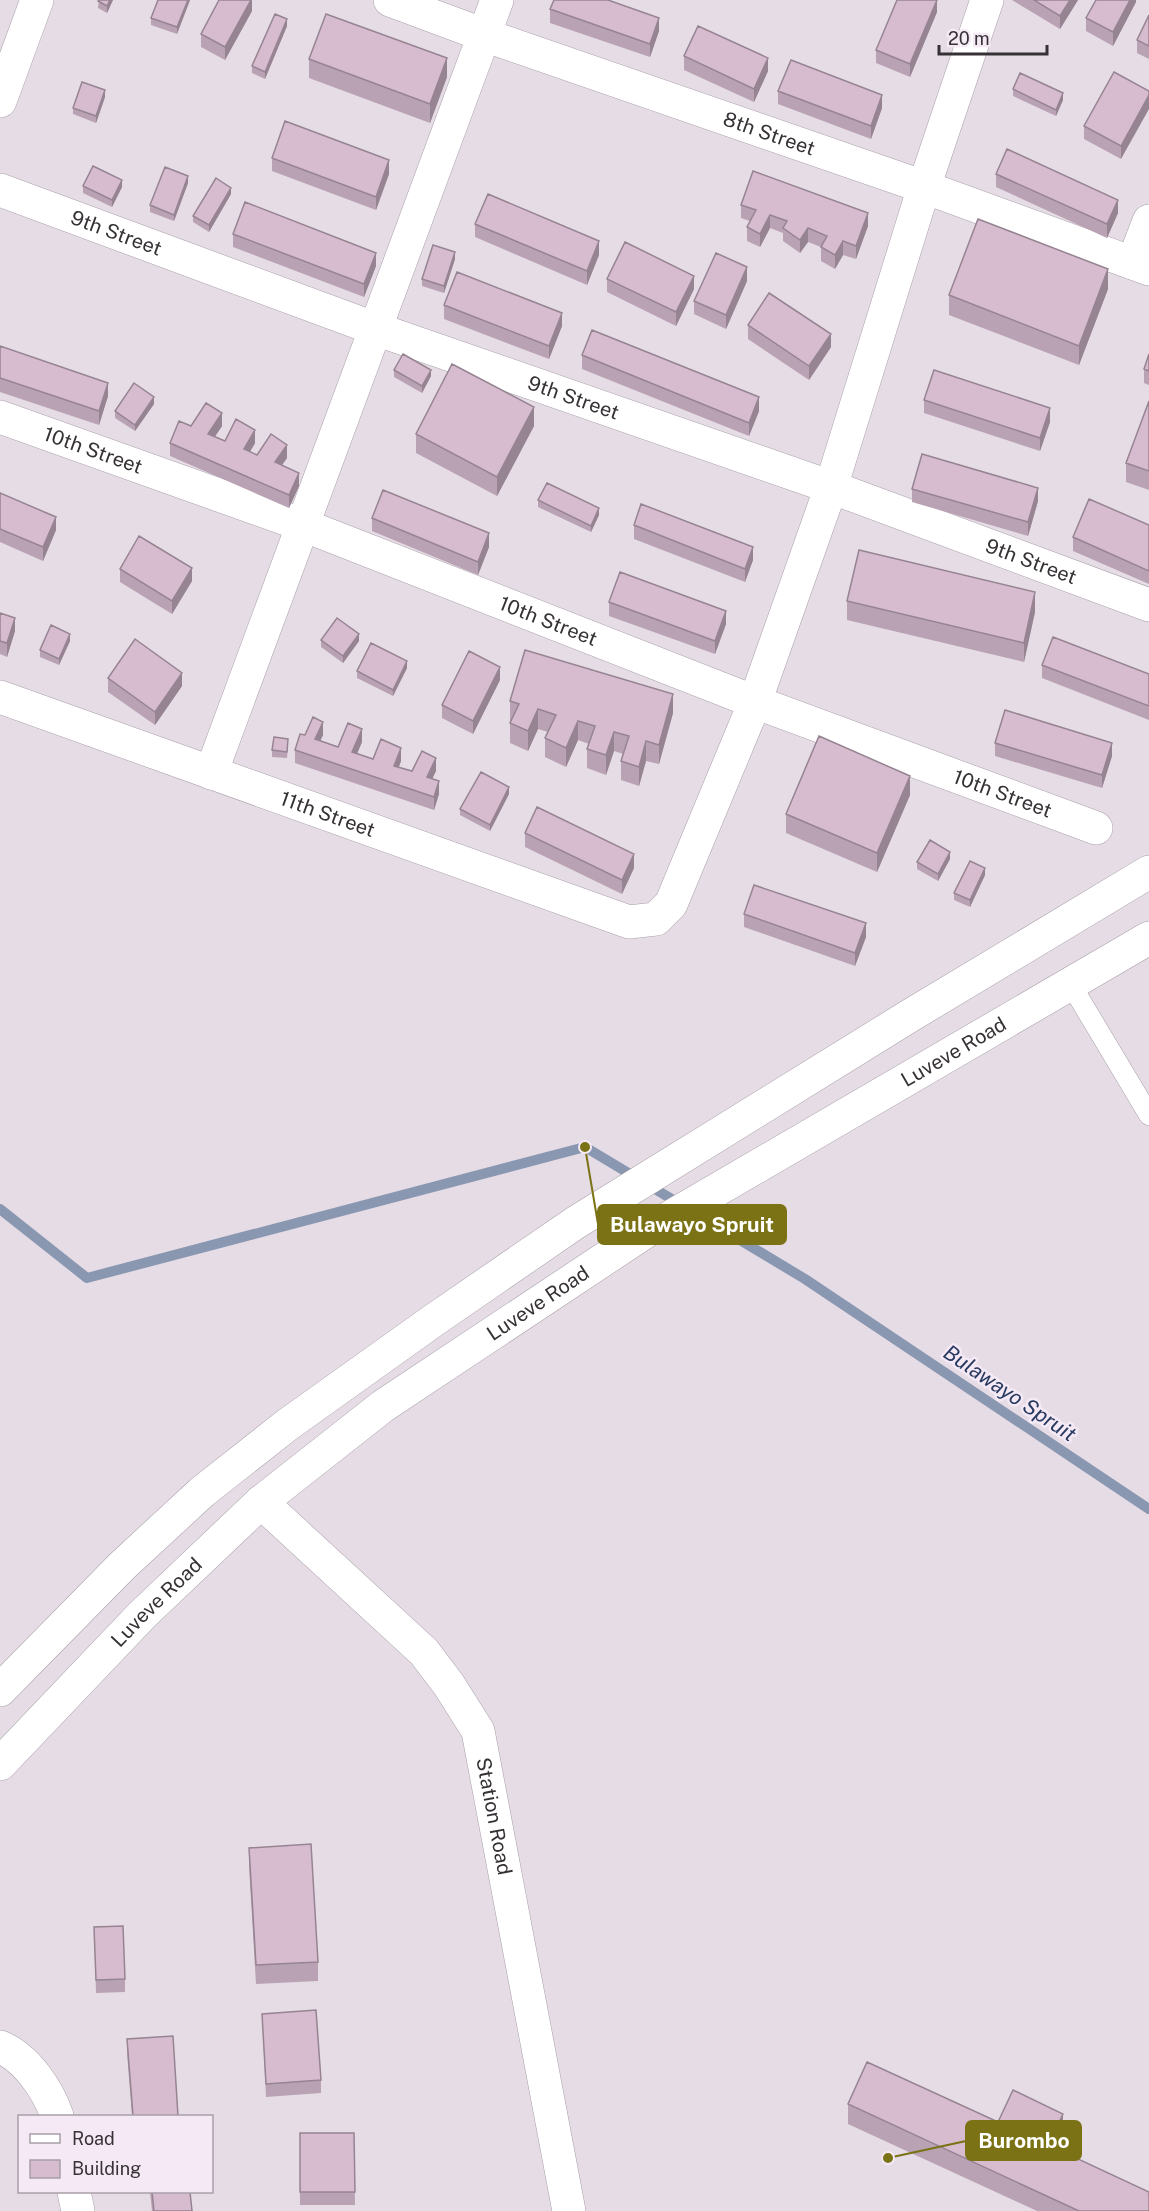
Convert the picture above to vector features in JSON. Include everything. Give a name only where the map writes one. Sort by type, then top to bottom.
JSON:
[{"type":"street","points":[[0,101],[37,0]]},
{"type":"street","name":"8th Street","points":[[390,0],[484,35],[924,187],[1141,266]]},
{"type":"street","points":[[212,773],[497,0]]},
{"type":"street","points":[[755,702],[831,487],[924,187],[987,0]]},
{"type":"street","name":"9th Street","points":[[0,190],[375,329],[831,487],[1149,605]]},
{"type":"street","points":[[1141,266],[1149,221]]},
{"type":"street","name":"10th Street","points":[[0,417],[303,525],[755,702],[1095,828]]},
{"type":"street","name":"11th Street","points":[[0,697],[629,922],[656,919],[671,904],[755,702]]},
{"type":"street","points":[[0,1690],[122,1566],[202,1492],[287,1425],[575,1222],[1149,872]]},
{"type":"street","name":"Luveve Road","points":[[0,1764],[142,1615],[261,1502],[382,1406],[648,1230],[1149,938]]},
{"type":"street","name":"Station Road","points":[[261,1502],[424,1652],[449,1685],[478,1731],[569,2211]]},
{"type":"street","points":[[0,2047],[24,2065],[43,2085],[57,2115]]},
{"type":"street","points":[[74,2193],[78,2211]]},
{"type":"lane","points":[[1070,983],[1149,1115]]},
{"type":"building","points":[[99,0],[110,0],[107,6]]},
{"type":"building","points":[[158,0],[188,0],[177,27],[151,18]]},
{"type":"building","points":[[219,0],[251,0],[225,47],[201,34]]},
{"type":"building","points":[[554,0],[608,0],[659,18],[650,44],[550,9]]},
{"type":"building","points":[[897,0],[937,0],[910,64],[876,50]]},
{"type":"building","points":[[1034,0],[1070,0],[1060,16]]},
{"type":"building","points":[[1096,0],[1130,0],[1113,32],[1086,18]]},
{"type":"building","points":[[275,14],[287,19],[265,72],[252,66]]},
{"type":"building","points":[[326,14],[447,58],[430,104],[309,59]]},
{"type":"building","points":[[1149,15],[1149,46],[1137,40]]},
{"type":"building","points":[[698,26],[768,58],[754,89],[684,56]]},
{"type":"building","points":[[791,60],[882,95],[871,126],[778,91]]},
{"type":"building","points":[[1114,72],[1149,91],[1149,95],[1121,146],[1084,126]]},
{"type":"building","points":[[1020,73],[1063,93],[1056,110],[1013,89]]},
{"type":"building","points":[[82,82],[105,90],[96,116],[73,108]]},
{"type":"building","points":[[285,121],[389,160],[376,197],[272,158]]},
{"type":"building","points":[[1007,149],[1118,200],[1107,224],[996,174]]},
{"type":"building","points":[[93,166],[122,180],[112,200],[83,186]]},
{"type":"building","points":[[165,167],[188,176],[174,215],[150,205]]},
{"type":"building","points":[[753,171],[868,213],[856,246],[843,241],[835,255],[821,247],[827,236],[808,228],[800,240],[783,228],[787,221],[770,215],[760,234],[747,227],[756,210],[741,205]]},
{"type":"building","points":[[216,178],[231,188],[209,225],[193,216]]},
{"type":"building","points":[[488,194],[599,241],[587,271],[475,224]]},
{"type":"building","points":[[245,202],[376,253],[364,284],[233,234]]},
{"type":"building","points":[[978,219],[1108,269],[1079,346],[949,295]]},
{"type":"building","points":[[625,242],[694,276],[676,312],[607,279]]},
{"type":"building","points":[[433,245],[455,252],[444,286],[422,279]]},
{"type":"building","points":[[716,253],[747,267],[726,315],[694,301]]},
{"type":"building","points":[[457,272],[562,313],[549,346],[444,305]]},
{"type":"building","points":[[769,293],[831,334],[809,366],[748,325]]},
{"type":"building","points":[[592,330],[759,397],[749,423],[582,355]]},
{"type":"building","points":[[0,346],[108,383],[99,411],[0,378]]},
{"type":"building","points":[[403,354],[431,370],[422,386],[394,370]]},
{"type":"building","points":[[1149,354],[1149,371],[1144,369]]},
{"type":"building","points":[[452,364],[534,407],[497,477],[416,434]]},
{"type":"building","points":[[934,370],[1050,408],[1040,438],[924,400]]},
{"type":"building","points":[[134,383],[154,397],[135,425],[115,411]]},
{"type":"building","points":[[1149,401],[1149,471],[1126,463]]},
{"type":"building","points":[[206,403],[222,413],[208,434],[225,441],[236,419],[255,430],[244,449],[257,455],[271,434],[287,445],[275,462],[299,473],[289,495],[170,443],[179,421],[191,426]]},
{"type":"building","points":[[922,454],[1038,488],[1028,522],[912,489]]},
{"type":"building","points":[[547,483],[599,508],[591,526],[538,500]]},
{"type":"building","points":[[383,490],[489,533],[478,562],[372,518]]},
{"type":"building","points":[[0,493],[56,517],[43,547],[0,529]]},
{"type":"building","points":[[1089,499],[1149,525],[1149,571],[1073,537]]},
{"type":"building","points":[[641,504],[753,547],[745,569],[634,525]]},
{"type":"building","points":[[139,536],[192,568],[172,601],[120,569]]},
{"type":"building","points":[[859,550],[1035,592],[1024,643],[847,601]]},
{"type":"building","points":[[620,572],[726,611],[715,641],[609,602]]},
{"type":"building","points":[[0,613],[15,618],[7,643],[0,641]]},
{"type":"building","points":[[337,618],[359,634],[343,656],[321,640]]},
{"type":"building","points":[[51,625],[70,634],[59,659],[40,650]]},
{"type":"building","points":[[1053,637],[1149,674],[1149,706],[1042,665]]},
{"type":"building","points":[[135,639],[182,673],[155,712],[108,678]]},
{"type":"building","points":[[371,643],[407,661],[393,690],[357,671]]},
{"type":"building","points":[[525,650],[673,694],[659,745],[646,741],[639,767],[621,761],[629,736],[614,732],[606,755],[587,749],[595,726],[578,721],[566,748],[545,738],[556,715],[538,709],[528,731],[510,723],[519,704],[510,701]]},
{"type":"building","points":[[469,651],[500,667],[473,721],[442,705]]},
{"type":"building","points":[[1005,710],[1112,743],[1102,775],[995,743]]},
{"type":"building","points":[[313,717],[323,722],[315,739],[338,747],[348,723],[362,729],[352,752],[373,759],[381,739],[401,748],[394,766],[412,771],[422,751],[436,758],[427,777],[439,781],[434,797],[295,750],[300,734],[305,735]]},
{"type":"building","points":[[819,736],[910,776],[877,853],[786,814]]},
{"type":"building","points":[[274,737],[288,739],[287,752],[272,750]]},
{"type":"building","points":[[481,772],[509,787],[490,825],[460,809]]},
{"type":"building","points":[[537,807],[634,854],[622,880],[525,833]]},
{"type":"building","points":[[930,840],[950,852],[938,874],[917,862]]},
{"type":"building","points":[[970,861],[985,868],[970,900],[954,893]]},
{"type":"building","points":[[754,885],[866,923],[855,953],[744,914]]},
{"type":"building","points":[[311,1844],[318,1962],[256,1965],[249,1848]]},
{"type":"building","points":[[123,1926],[125,1979],[96,1980],[94,1927]]},
{"type":"building","points":[[316,2010],[321,2080],[266,2084],[262,2014]]},
{"type":"building","points":[[173,2036],[178,2115],[133,2115],[127,2039]]},
{"type":"building","points":[[867,2062],[998,2122],[1013,2090],[1063,2114],[1048,2145],[1149,2192],[1149,2211],[1079,2211],[848,2104]]},
{"type":"building","points":[[300,2133],[354,2133],[355,2192],[300,2192]]},
{"type":"building","points":[[152,2193],[190,2193],[192,2211],[154,2211]]},
{"type":"waterway","name":"Bulawayo Spruit","points":[[0,1209],[87,1278],[585,1147],[805,1279],[1149,1509]]},
{"type":"place","name":"Bulawayo Spruit","points":[[585,1147]]},
{"type":"place","name":"Burombo","points":[[888,2158]]}]
